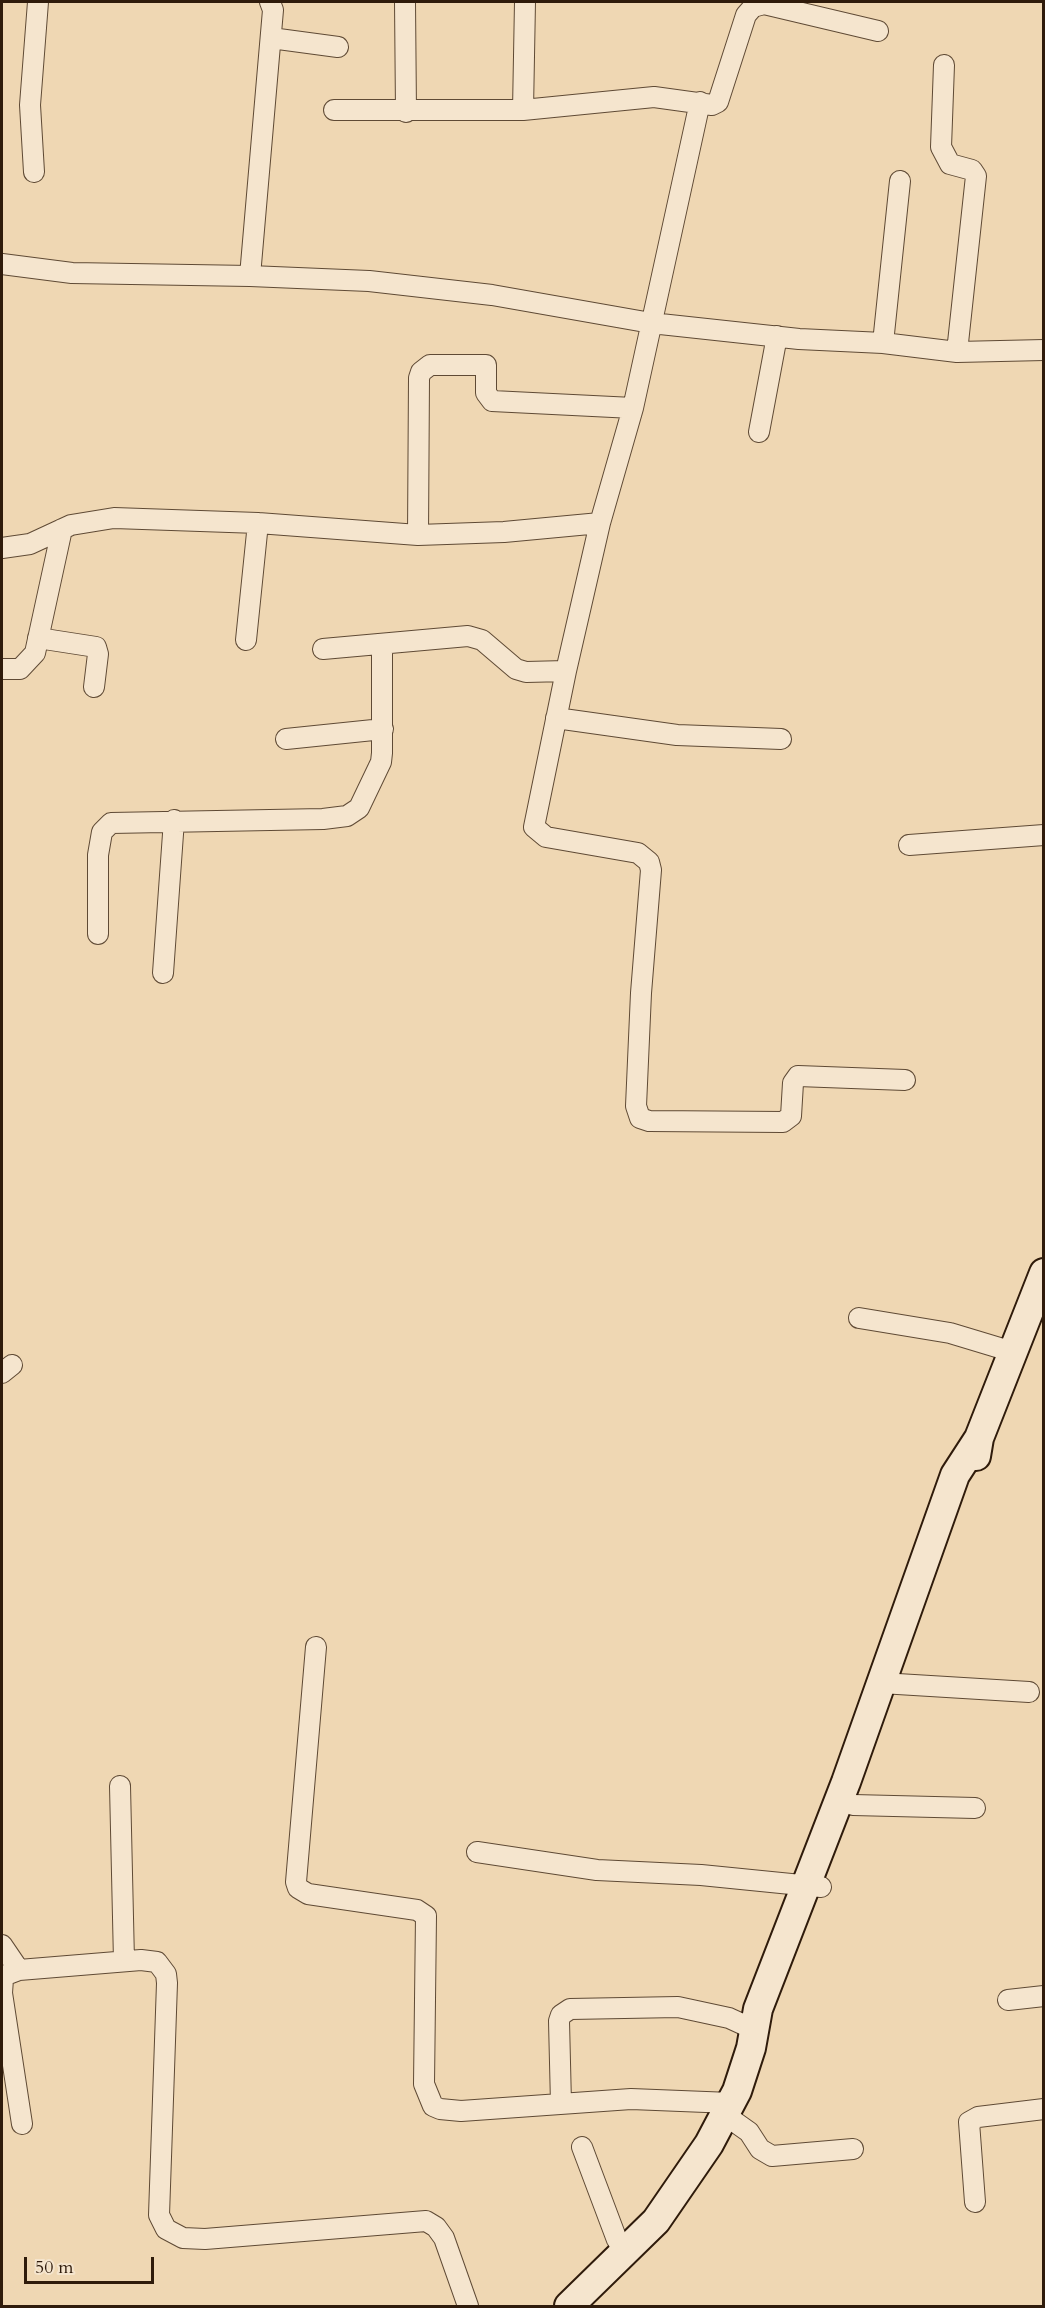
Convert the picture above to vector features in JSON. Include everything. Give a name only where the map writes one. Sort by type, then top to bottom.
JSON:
[{"type":"street","points":[[34,172],[30,105],[38,2]]},
{"type":"street","points":[[250,276],[273,10],[270,2]]},
{"type":"street","points":[[405,2],[406,112]]},
{"type":"street","points":[[524,110],[525,2]]},
{"type":"street","points":[[334,110],[406,112],[524,110],[632,98],[700,102],[712,105],[718,102],[746,15],[753,7],[764,4],[878,31]]},
{"type":"street","points":[[270,38],[338,47]]},
{"type":"street","points":[[944,65],[940,147],[950,164],[972,170],[976,178],[957,352]]},
{"type":"street","points":[[700,102],[633,408],[600,523],[566,671],[534,827],[546,837],[638,853],[649,862],[651,870],[641,993],[636,1106],[638,1116],[650,1121],[783,1122],[791,1116],[793,1083],[798,1076],[905,1080]]},
{"type":"street","points":[[883,343],[900,181]]},
{"type":"street","points":[[2,264],[72,273],[369,281],[492,295],[651,323],[777,336],[883,343],[957,352],[1044,350]]},
{"type":"street","points":[[759,432],[777,336]]},
{"type":"street","points":[[418,535],[419,378],[421,372],[430,364],[486,364],[486,393],[492,400],[633,408]]},
{"type":"street","points":[[2,548],[30,544],[86,521],[114,518],[258,523],[418,535],[504,532],[600,523]]},
{"type":"street","points":[[246,640],[258,523]]},
{"type":"street","points":[[2,669],[16,670],[28,663],[35,653],[62,529]]},
{"type":"street","points":[[324,649],[473,636],[483,640],[516,669],[526,672],[566,671]]},
{"type":"street","points":[[38,638],[96,647],[98,654],[94,687]]},
{"type":"street","points":[[98,934],[98,855],[104,828],[115,822],[323,819],[351,814],[361,805],[381,762],[382,644]]},
{"type":"street","points":[[556,718],[677,735],[781,739]]},
{"type":"street","points":[[286,739],[383,729]]},
{"type":"street","points":[[164,973],[174,820]]},
{"type":"street","points":[[909,845],[1044,835]]},
{"type":"street","points":[[569,2307],[656,2221],[676,2189],[692,2170],[728,2109],[752,2039],[772,2013],[814,1886],[889,1684],[970,1479],[979,1438],[1044,1273]]},
{"type":"street","points":[[859,1318],[950,1333],[1013,1352]]},
{"type":"street","points":[[316,1647],[298,1888],[308,1894],[417,1910],[426,1916],[424,2084],[433,2106],[461,2111],[668,2098],[728,2109],[749,2132],[760,2149],[772,2156],[853,2149]]},
{"type":"street","points":[[889,1684],[1029,1692]]},
{"type":"street","points":[[814,1886],[853,1805],[889,1684]]},
{"type":"street","points":[[120,1786],[124,1961]]},
{"type":"street","points":[[853,1805],[975,1809]]},
{"type":"street","points":[[477,1852],[597,1870],[701,1875],[814,1886]]},
{"type":"street","points":[[2,1945],[19,1970]]},
{"type":"street","points":[[22,2124],[6,2050],[2,1986],[6,1975],[19,1970],[124,1961],[157,1962],[166,1974],[159,2215],[166,2229],[183,2238],[205,2239],[426,2221],[436,2227],[444,2238],[468,2307]]},
{"type":"street","points":[[1008,2000],[1044,1996]]},
{"type":"street","points":[[561,2104],[559,2021],[561,2015],[570,2010],[678,2007],[729,2018],[752,2039]]},
{"type":"street","points":[[975,2202],[969,2122],[978,2117],[1044,2109]]},
{"type":"street","points":[[582,2147],[617,2240]]},
{"type":"street","points":[[547,2307],[617,2240],[676,2189]]}]
